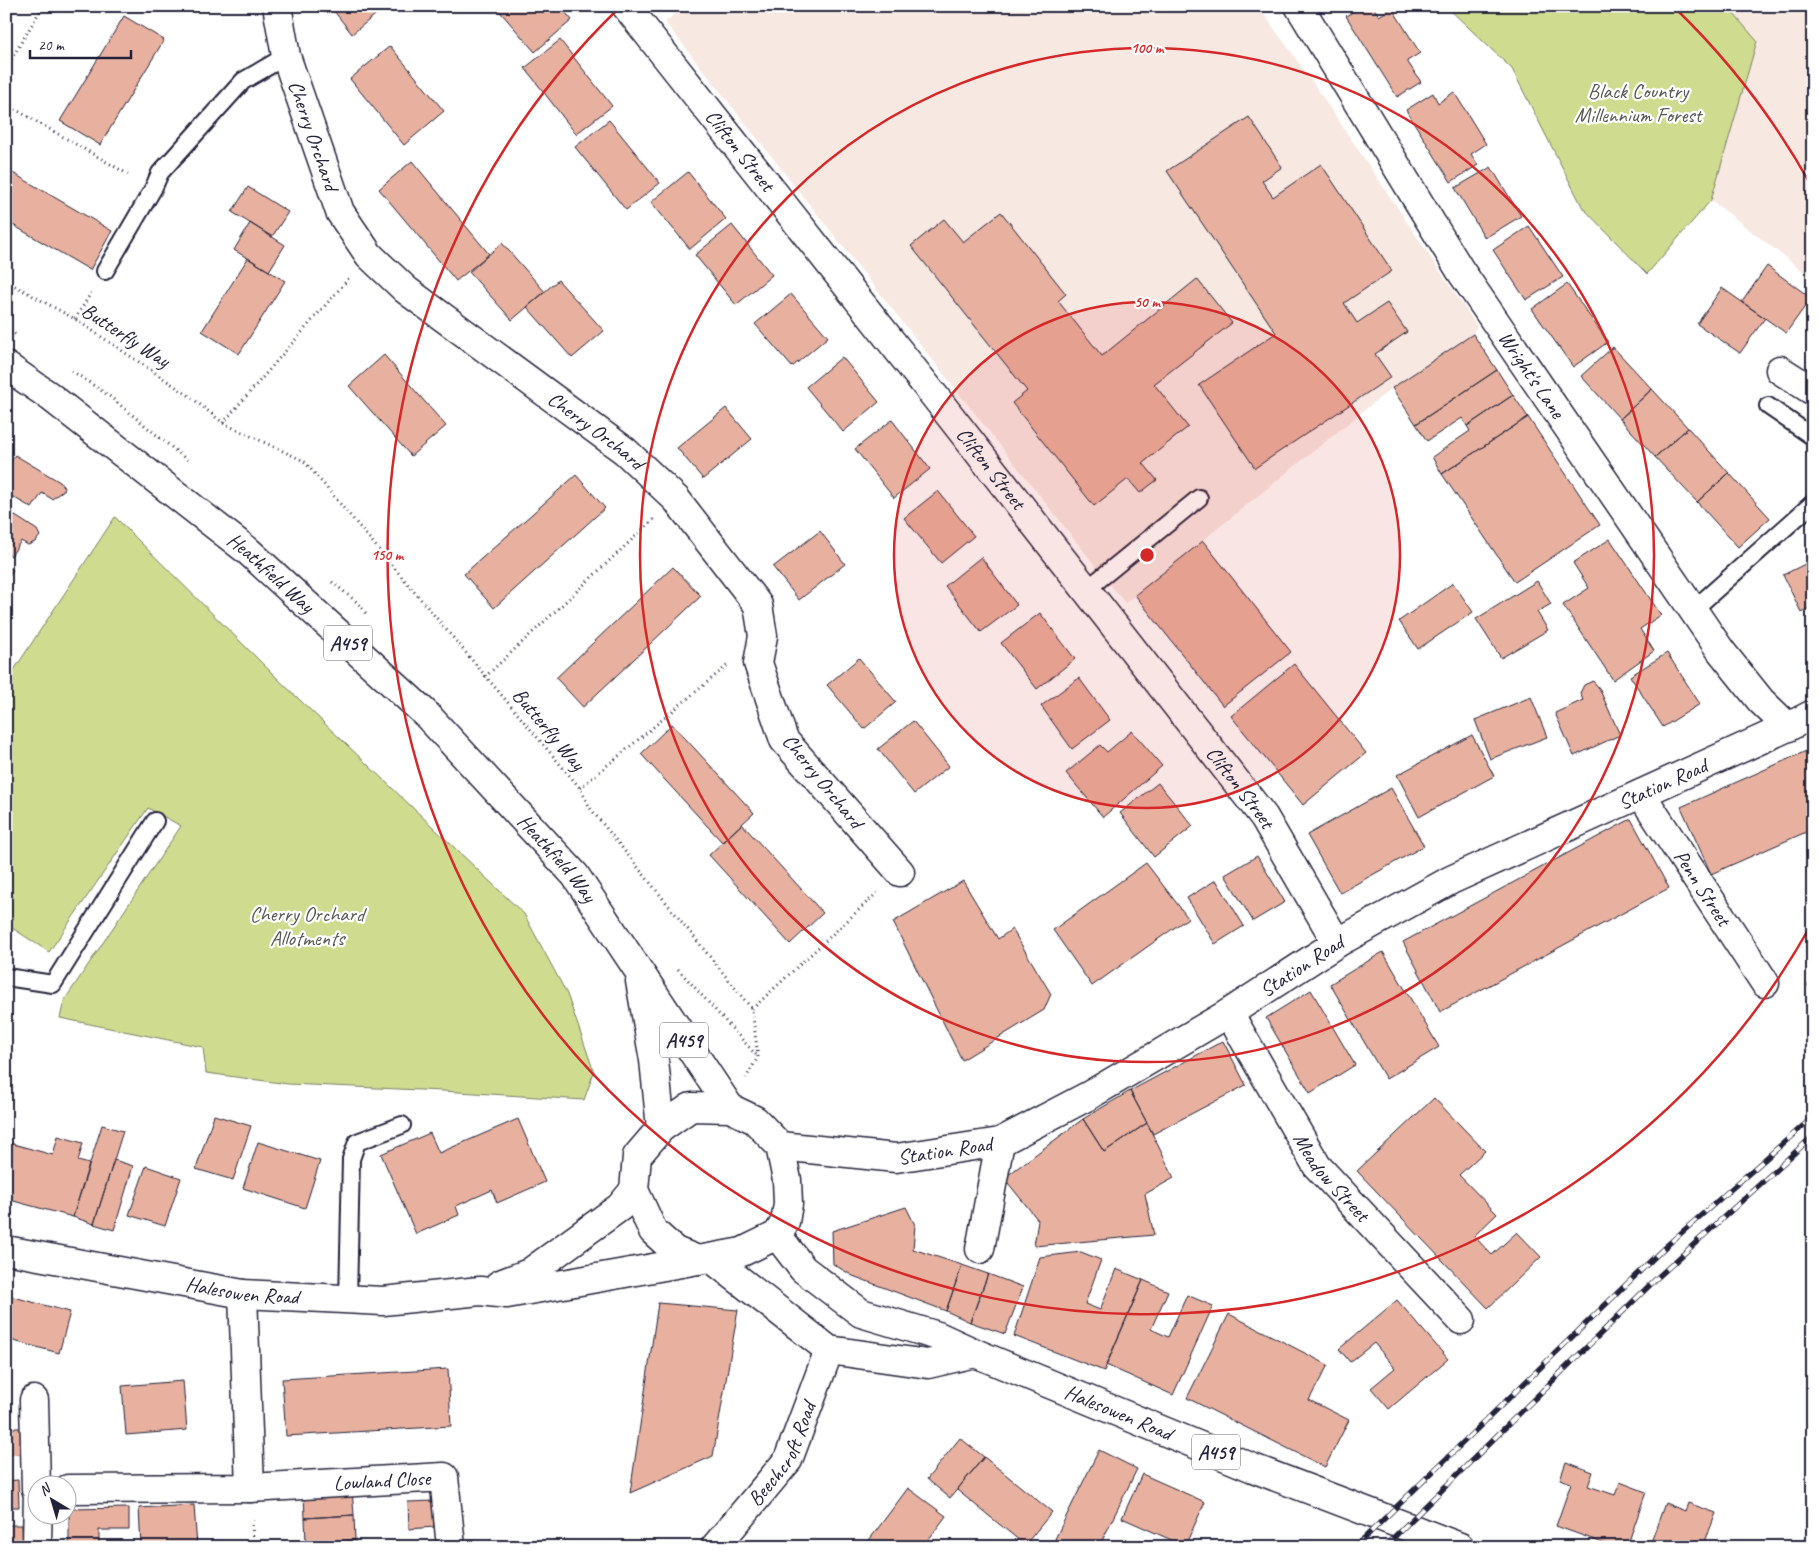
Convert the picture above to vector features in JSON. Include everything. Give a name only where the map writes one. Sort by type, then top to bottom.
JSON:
[{"type":"street","name":"Cherry Orchard","points":[[277,6],[286,56],[340,212],[370,255],[406,290],[625,451],[676,498],[758,605],[763,636],[758,663],[784,740],[900,872]]},
{"type":"street","name":"Clifton Street","points":[[626,6],[1264,817],[1337,944]]},
{"type":"street","name":"Wright's Lane","points":[[1299,6],[1460,270],[1720,651],[1762,701],[1788,727]]},
{"type":"street","name":"Heathfield Way","points":[[6,366],[48,395],[248,551],[426,714],[575,875],[730,1108]]},
{"type":"street","points":[[1780,370],[1813,391]]},
{"type":"street","name":"Station Road","points":[[780,1146],[896,1158],[1000,1142],[1088,1096],[1229,1013],[1337,944],[1451,880],[1813,714]]},
{"type":"street","name":"Penn Street","points":[[1642,794],[1765,983]]},
{"type":"street","name":"Heathfield Way","points":[[639,972],[654,1060],[661,1128]]},
{"type":"street","name":"Meadow Street","points":[[1229,1013],[1317,1166],[1462,1320]]},
{"type":"street","points":[[704,1259],[742,1252],[777,1234],[785,1222],[788,1204],[787,1180],[780,1146],[755,1120],[730,1108],[691,1107],[661,1128],[637,1156],[634,1190],[653,1231],[675,1251],[704,1259],[829,1350],[928,1364],[975,1353]]},
{"type":"street","points":[[980,1249],[1000,1142]]},
{"type":"street","name":"Halesowen Road","points":[[480,1292],[529,1273],[620,1206],[634,1190]]},
{"type":"street","name":"Halesowen Road","points":[[777,1234],[803,1269],[861,1313],[938,1336],[1253,1468],[1460,1547]]},
{"type":"street","name":"Halesowen Road","points":[[6,1250],[243,1294],[383,1302],[480,1292],[507,1294],[704,1259]]},
{"type":"street","points":[[243,1294],[250,1488]]},
{"type":"street","name":"Beechcroft Road","points":[[715,1547],[788,1460],[829,1350]]},
{"type":"street","points":[[34,1400],[37,1476]]},
{"type":"street","name":"Lowland Close","points":[[78,1489],[250,1488],[444,1477],[451,1547]]},
{"type":"street","points":[[37,1526],[37,1547]]},
{"type":"lane","points":[[105,271],[160,173],[242,81],[286,56]]},
{"type":"lane","points":[[1768,406],[1813,437]]},
{"type":"lane","points":[[1086,590],[1199,498]]},
{"type":"lane","points":[[1693,610],[1813,503]]},
{"type":"lane","points":[[6,977],[53,984],[155,821]]},
{"type":"lane","points":[[348,1300],[350,1159],[357,1142],[402,1125]]},
{"type":"path","points":[[6,68],[43,6]]},
{"type":"path","points":[[6,104],[153,188]]},
{"type":"path","points":[[224,423],[370,255]]},
{"type":"path","points":[[74,319],[105,271]]},
{"type":"path","name":"Butterfly Way","points":[[6,281],[74,319],[188,395],[224,423],[304,461],[580,788],[590,808],[752,1010]]},
{"type":"path","points":[[485,677],[676,498]]},
{"type":"path","points":[[580,788],[763,636]]},
{"type":"path","points":[[730,1108],[758,1057],[752,1010],[900,872]]},
{"type":"shaded area","points":[[685,6],[1258,6],[1312,81],[1477,326],[1473,334],[1392,388],[1125,603],[665,22]]},
{"type":"shaded area","points":[[1727,6],[1813,6],[1813,279],[1711,200],[1757,41]]},
{"type":"green space","name":"Black Country Millennium Forest","points":[[1446,6],[1727,6],[1757,41],[1711,200],[1647,274],[1583,208],[1512,69]]},
{"type":"green space","name":"Cherry Orchard Allotments","points":[[115,517],[279,680],[524,914],[567,994],[594,1072],[584,1100],[288,1084],[206,1073],[203,1047],[60,1018],[64,1001],[181,826],[148,808],[49,952],[6,924],[6,682]]},
{"type":"building","points":[[330,6],[386,6],[352,34]]},
{"type":"building","points":[[495,6],[560,6],[572,20],[535,52]]},
{"type":"building","points":[[1362,6],[1373,6],[1379,16],[1392,8],[1420,53],[1407,61],[1421,82],[1397,97],[1346,16]]},
{"type":"building","points":[[124,16],[164,40],[100,145],[60,121]]},
{"type":"building","points":[[560,40],[612,106],[576,134],[525,68]]},
{"type":"building","points":[[390,46],[444,111],[404,145],[350,79]]},
{"type":"building","points":[[1454,92],[1486,144],[1471,154],[1478,165],[1451,182],[1406,110],[1433,93],[1438,103]]},
{"type":"building","points":[[1249,117],[1282,167],[1262,181],[1273,197],[1321,164],[1392,271],[1344,303],[1357,323],[1387,303],[1407,332],[1375,354],[1391,377],[1255,468],[1199,385],[1276,333],[1167,171]]},
{"type":"building","points":[[609,120],[660,183],[626,210],[575,147]]},
{"type":"building","points":[[412,161],[489,254],[456,281],[379,189]]},
{"type":"building","points":[[1491,167],[1521,216],[1485,238],[1455,188]]},
{"type":"building","points":[[6,169],[112,231],[90,270],[6,221]]},
{"type":"building","points":[[688,172],[726,219],[690,249],[651,202]]},
{"type":"building","points":[[248,187],[288,212],[272,237],[232,212]]},
{"type":"building","points":[[1001,212],[1066,294],[1058,301],[1102,356],[1197,279],[1232,323],[1154,384],[1188,427],[1143,463],[1157,480],[1140,493],[1128,479],[1094,506],[1012,403],[1027,391],[911,246],[944,219],[963,242]]},
{"type":"building","points":[[250,223],[285,245],[269,271],[234,250]]},
{"type":"building","points":[[732,225],[772,275],[736,305],[695,255]]},
{"type":"building","points":[[1529,226],[1563,277],[1526,300],[1493,250]]},
{"type":"building","points":[[502,243],[545,292],[512,320],[469,272]]},
{"type":"building","points":[[248,258],[285,281],[239,354],[202,331]]},
{"type":"building","points":[[1767,266],[1811,298],[1786,333],[1742,302]]},
{"type":"building","points":[[558,280],[604,331],[572,358],[527,307]]},
{"type":"building","points":[[1567,284],[1608,342],[1573,367],[1532,309]]},
{"type":"building","points":[[1722,288],[1765,318],[1740,353],[1697,324]]},
{"type":"building","points":[[791,294],[828,337],[792,367],[755,324]]},
{"type":"building","points":[[1473,334],[1497,370],[1416,424],[1392,388]]},
{"type":"building","points":[[1613,347],[1652,389],[1620,419],[1581,376]]},
{"type":"building","points":[[384,355],[446,426],[411,456],[349,386]]},
{"type":"building","points":[[842,357],[879,402],[843,432],[806,387]]},
{"type":"building","points":[[1497,370],[1513,395],[1467,426],[1462,418],[1427,441],[1416,424]]},
{"type":"building","points":[[1652,389],[1688,428],[1655,457],[1620,419]]},
{"type":"building","points":[[1513,395],[1528,417],[1442,474],[1432,457],[1470,431],[1467,426]]},
{"type":"building","points":[[726,408],[752,439],[703,479],[677,448]]},
{"type":"building","points":[[1528,417],[1600,525],[1515,582],[1442,474]]},
{"type":"building","points":[[892,420],[930,469],[894,498],[855,449]]},
{"type":"building","points":[[1688,428],[1729,473],[1697,502],[1655,457]]},
{"type":"building","points":[[15,455],[60,482],[65,489],[52,499],[42,493],[32,508],[6,493],[6,469]]},
{"type":"building","points":[[1729,473],[1770,518],[1738,547],[1697,502]]},
{"type":"building","points":[[576,475],[605,508],[494,608],[464,574]]},
{"type":"building","points":[[938,491],[974,536],[941,563],[904,518]]},
{"type":"building","points":[[6,510],[37,530],[40,536],[35,542],[28,545],[21,541],[11,556],[6,553]]},
{"type":"building","points":[[820,531],[845,564],[799,600],[773,567]]},
{"type":"building","points":[[1610,539],[1661,615],[1640,629],[1654,651],[1613,680],[1563,605],[1589,588],[1573,563]]},
{"type":"building","points":[[1203,541],[1291,652],[1223,706],[1135,595]]},
{"type":"building","points":[[981,557],[1017,605],[981,632],[945,586]]},
{"type":"building","points":[[1813,560],[1813,606],[1801,612],[1783,575]]},
{"type":"building","points":[[6,566],[13,570],[6,580]]},
{"type":"building","points":[[673,567],[701,596],[583,707],[556,678]]},
{"type":"building","points":[[1537,581],[1551,604],[1537,612],[1548,630],[1501,658],[1476,619]]},
{"type":"building","points":[[1453,583],[1473,612],[1418,649],[1399,621]]},
{"type":"building","points":[[1040,613],[1075,659],[1037,689],[1001,643]]},
{"type":"building","points":[[1667,653],[1700,704],[1663,727],[1630,676]]},
{"type":"building","points":[[859,658],[896,702],[864,729],[827,685]]},
{"type":"building","points":[[1294,664],[1366,753],[1303,805],[1231,716]]},
{"type":"building","points":[[1079,678],[1110,720],[1072,749],[1041,706]]},
{"type":"building","points":[[1593,681],[1599,688],[1620,735],[1574,756],[1555,713],[1583,700],[1580,693],[1584,685]]},
{"type":"building","points":[[1531,697],[1547,737],[1490,759],[1475,720]]},
{"type":"building","points":[[913,721],[949,766],[914,794],[878,749]]},
{"type":"building","points":[[672,724],[754,813],[722,842],[641,754]]},
{"type":"building","points":[[1132,731],[1162,766],[1103,817],[1066,773],[1100,745],[1107,752]]},
{"type":"building","points":[[1472,735],[1494,776],[1419,817],[1397,775]]},
{"type":"building","points":[[1813,748],[1813,807],[1806,811],[1813,829],[1711,874],[1681,807]]},
{"type":"building","points":[[1158,783],[1193,826],[1154,857],[1120,813]]},
{"type":"building","points":[[1391,788],[1424,846],[1340,893],[1307,835]]},
{"type":"building","points":[[1631,819],[1669,888],[1440,1012],[1403,942]]},
{"type":"building","points":[[742,824],[823,913],[790,944],[709,855]]},
{"type":"building","points":[[1257,856],[1285,902],[1253,921],[1225,875]]},
{"type":"building","points":[[1146,863],[1188,918],[1092,986],[1053,930]]},
{"type":"building","points":[[1216,880],[1244,926],[1215,944],[1187,898]]},
{"type":"building","points":[[963,881],[998,939],[1012,929],[1051,994],[1044,1010],[962,1060],[893,922]]},
{"type":"building","points":[[1383,952],[1439,1047],[1386,1079],[1330,984]]},
{"type":"building","points":[[1813,980],[1813,992],[1807,985]]},
{"type":"building","points":[[1311,990],[1355,1065],[1310,1093],[1266,1018]]},
{"type":"building","points":[[1223,1041],[1246,1085],[1153,1134],[1130,1091]]},
{"type":"building","points":[[1130,1091],[1147,1123],[1104,1152],[1083,1119]]},
{"type":"building","points":[[1434,1098],[1485,1151],[1459,1175],[1497,1214],[1474,1236],[1492,1255],[1517,1232],[1541,1257],[1488,1308],[1357,1171]]},
{"type":"building","points":[[214,1115],[251,1126],[233,1180],[196,1169]]},
{"type":"building","points":[[518,1119],[545,1182],[497,1203],[492,1190],[456,1206],[459,1215],[416,1234],[381,1154],[430,1133],[439,1153]]},
{"type":"building","points":[[1083,1119],[1104,1152],[1147,1123],[1174,1178],[1145,1194],[1154,1235],[1034,1246],[1038,1220],[1004,1178]]},
{"type":"building","points":[[102,1125],[123,1131],[94,1224],[73,1217]]},
{"type":"building","points":[[58,1136],[83,1143],[78,1161],[89,1164],[73,1217],[6,1199],[6,1142],[53,1155]]},
{"type":"building","points":[[258,1142],[320,1161],[305,1208],[243,1188]]},
{"type":"building","points":[[114,1160],[133,1166],[114,1230],[94,1224]]},
{"type":"building","points":[[146,1166],[181,1178],[165,1226],[129,1215]]},
{"type":"building","points":[[906,1207],[915,1225],[913,1249],[962,1265],[946,1311],[853,1276],[833,1264],[832,1231]]},
{"type":"building","points":[[1081,1252],[1101,1260],[1085,1304],[1100,1310],[1116,1269],[1143,1280],[1104,1371],[1014,1336],[1040,1257]]},
{"type":"building","points":[[962,1265],[988,1274],[970,1322],[946,1311]]},
{"type":"building","points":[[988,1274],[1023,1287],[1005,1334],[970,1322]]},
{"type":"building","points":[[1143,1280],[1168,1291],[1151,1329],[1168,1337],[1187,1295],[1213,1306],[1173,1395],[1106,1365]]},
{"type":"building","points":[[6,1295],[70,1312],[59,1353],[6,1339]]},
{"type":"building","points":[[1397,1300],[1448,1359],[1389,1409],[1371,1388],[1395,1368],[1374,1343],[1350,1362],[1339,1349]]},
{"type":"building","points":[[658,1303],[738,1310],[713,1456],[630,1493]]},
{"type":"building","points":[[1229,1314],[1328,1365],[1309,1400],[1349,1420],[1325,1467],[1187,1398]]},
{"type":"building","points":[[448,1369],[451,1426],[286,1436],[282,1379]]},
{"type":"building","points":[[183,1381],[187,1430],[126,1435],[122,1386]]},
{"type":"building","points":[[6,1428],[21,1428],[22,1454],[6,1455]]},
{"type":"building","points":[[960,1438],[984,1457],[950,1498],[927,1479]]},
{"type":"building","points":[[1099,1450],[1137,1469],[1099,1547],[1071,1547],[1055,1539]]},
{"type":"building","points":[[984,1457],[1052,1512],[1025,1545],[957,1490]]},
{"type":"building","points":[[1566,1462],[1593,1472],[1588,1486],[1615,1495],[1620,1482],[1646,1492],[1627,1547],[1614,1547],[1556,1526],[1571,1483],[1560,1479]]},
{"type":"building","points":[[1142,1474],[1205,1502],[1185,1546],[1122,1518]]},
{"type":"building","points":[[18,1480],[19,1507],[6,1507],[6,1481]]},
{"type":"building","points":[[908,1488],[946,1516],[923,1547],[864,1547]]},
{"type":"building","points":[[352,1490],[354,1515],[305,1518],[304,1493]]},
{"type":"building","points":[[433,1501],[434,1527],[409,1529],[408,1502]]},
{"type":"building","points":[[1665,1503],[1685,1511],[1688,1503],[1716,1513],[1703,1547],[1655,1547],[1650,1545]]},
{"type":"building","points":[[194,1505],[197,1547],[141,1547],[139,1508]]},
{"type":"building","points":[[129,1508],[129,1530],[99,1530],[99,1547],[69,1547],[69,1526],[78,1526],[78,1509]]},
{"type":"building","points":[[354,1515],[355,1540],[306,1543],[305,1518]]},
{"type":"building","points":[[6,1525],[22,1525],[23,1547],[6,1547]]},
{"type":"building","points":[[355,1540],[356,1547],[306,1547],[306,1543]]},
{"type":"railway","points":[[1355,1547],[1664,1248],[1813,1117]]},
{"type":"railway","points":[[1384,1547],[1657,1278],[1813,1136]]}]
